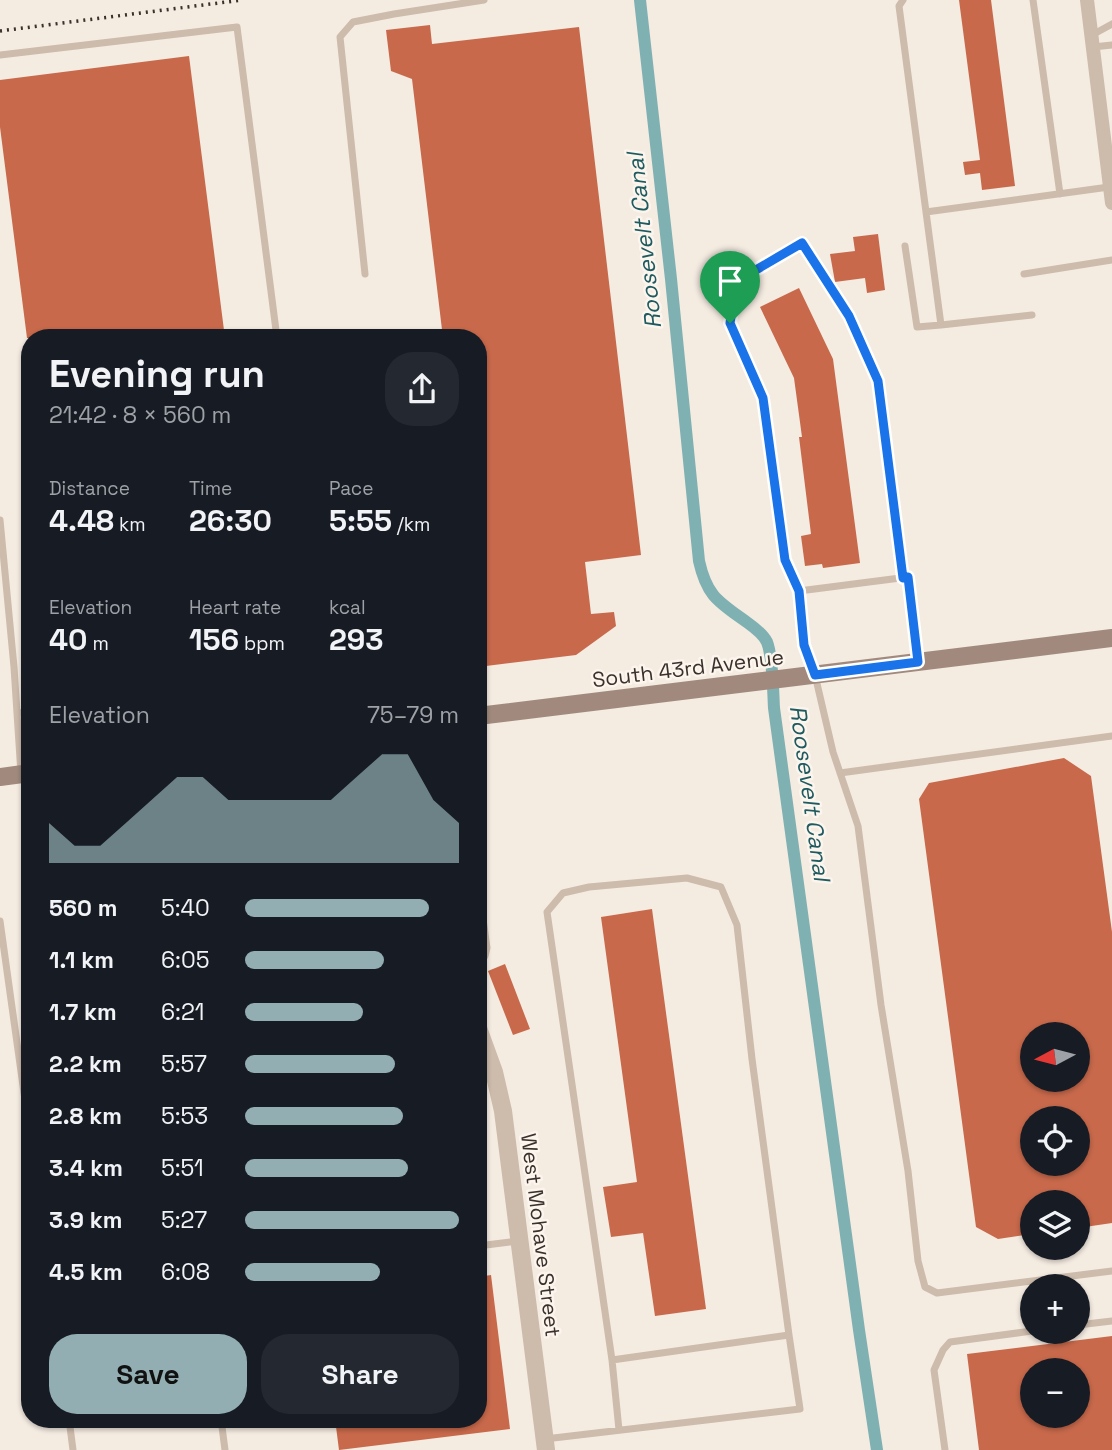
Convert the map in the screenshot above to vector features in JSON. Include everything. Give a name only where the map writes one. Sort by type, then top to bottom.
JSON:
[{"type":"main road","name":"South 43rd Avenue","points":[[487,715],[1112,638]]},
{"type":"main road","points":[[0,777],[21,774]]},
{"type":"street","points":[[1087,0],[1107,121],[1112,203]]},
{"type":"street","name":"West Mohave Street","points":[[487,1053],[503,1111],[544,1447]]},
{"type":"lane","points":[[365,274],[340,37],[354,22],[484,0]]},
{"type":"lane","points":[[903,0],[900,6],[941,325]]},
{"type":"lane","points":[[1033,0],[1060,194]]},
{"type":"lane","points":[[1092,41],[1112,24]]},
{"type":"lane","points":[[0,55],[237,27],[276,329]]},
{"type":"lane","points":[[1092,41],[1112,45]]},
{"type":"lane","points":[[926,212],[1110,187]]},
{"type":"lane","points":[[903,578],[878,381],[849,316],[802,243],[737,281],[730,323],[763,398],[785,560],[799,591],[804,645],[815,675],[833,751],[858,826],[881,1005],[908,1171],[918,1261],[925,1287],[937,1293],[1112,1271]]},
{"type":"lane","points":[[905,246],[917,327],[1032,315]]},
{"type":"lane","points":[[1024,274],[1112,260]]},
{"type":"lane","points":[[0,520],[21,744]]},
{"type":"lane","points":[[799,591],[908,577],[918,662]]},
{"type":"lane","points":[[17,713],[21,713]]},
{"type":"lane","points":[[840,773],[1112,736]]},
{"type":"lane","points":[[544,1447],[619,1430],[800,1409],[754,1073],[737,925],[722,887],[687,878],[589,887],[563,893],[547,912],[619,1430]]},
{"type":"lane","points":[[0,921],[21,1072]]},
{"type":"lane","points":[[487,1245],[519,1241]]},
{"type":"lane","points":[[1090,1324],[1112,1321]]},
{"type":"lane","points":[[945,1450],[934,1370],[943,1350],[950,1342],[1020,1333]]},
{"type":"lane","points":[[611,1360],[789,1335]]},
{"type":"lane","points":[[70,1428],[73,1450]]},
{"type":"lane","points":[[222,1428],[225,1450]]},
{"type":"building","points":[[959,0],[991,0],[1015,186],[982,190],[980,173],[965,175],[963,162],[980,160]]},
{"type":"building","points":[[430,25],[432,44],[579,27],[641,555],[585,562],[591,614],[614,612],[616,626],[576,655],[487,666],[487,329],[442,329],[412,79],[391,71],[386,30]]},
{"type":"building","points":[[189,56],[224,329],[26,329],[0,127],[0,80]]},
{"type":"building","points":[[878,234],[885,290],[867,293],[865,278],[835,282],[830,254],[855,251],[853,237]]},
{"type":"building","points":[[799,288],[833,359],[860,563],[823,568],[822,564],[805,566],[801,536],[811,534],[794,378],[760,307]]},
{"type":"building","points":[[1064,758],[1091,776],[1112,932],[1112,1223],[1090,1226],[1090,1190],[1020,1190],[1020,1236],[998,1239],[976,1227],[919,799],[929,783]]},
{"type":"building","points":[[652,909],[706,1309],[655,1316],[643,1233],[611,1237],[603,1187],[637,1182],[601,917]]},
{"type":"building","points":[[505,964],[530,1029],[513,1035],[488,971]]},
{"type":"building","points":[[491,1275],[510,1429],[339,1450],[336,1428],[487,1428],[487,1276]]},
{"type":"building","points":[[1112,1336],[1112,1450],[979,1450],[967,1354],[1048,1344],[1090,1344],[1090,1339]]},
{"type":"waterway","name":"Roosevelt Canal","points":[[640,0],[699,561],[710,591],[729,610],[759,631],[769,648],[774,708],[877,1450]]},
{"type":"railway","points":[[0,31],[242,0]]},
{"type":"route","points":[[802,243],[849,316],[878,381],[903,578],[908,577],[918,662],[815,675],[804,645],[799,591],[785,560],[763,398],[730,323],[737,281],[802,243]]}]
